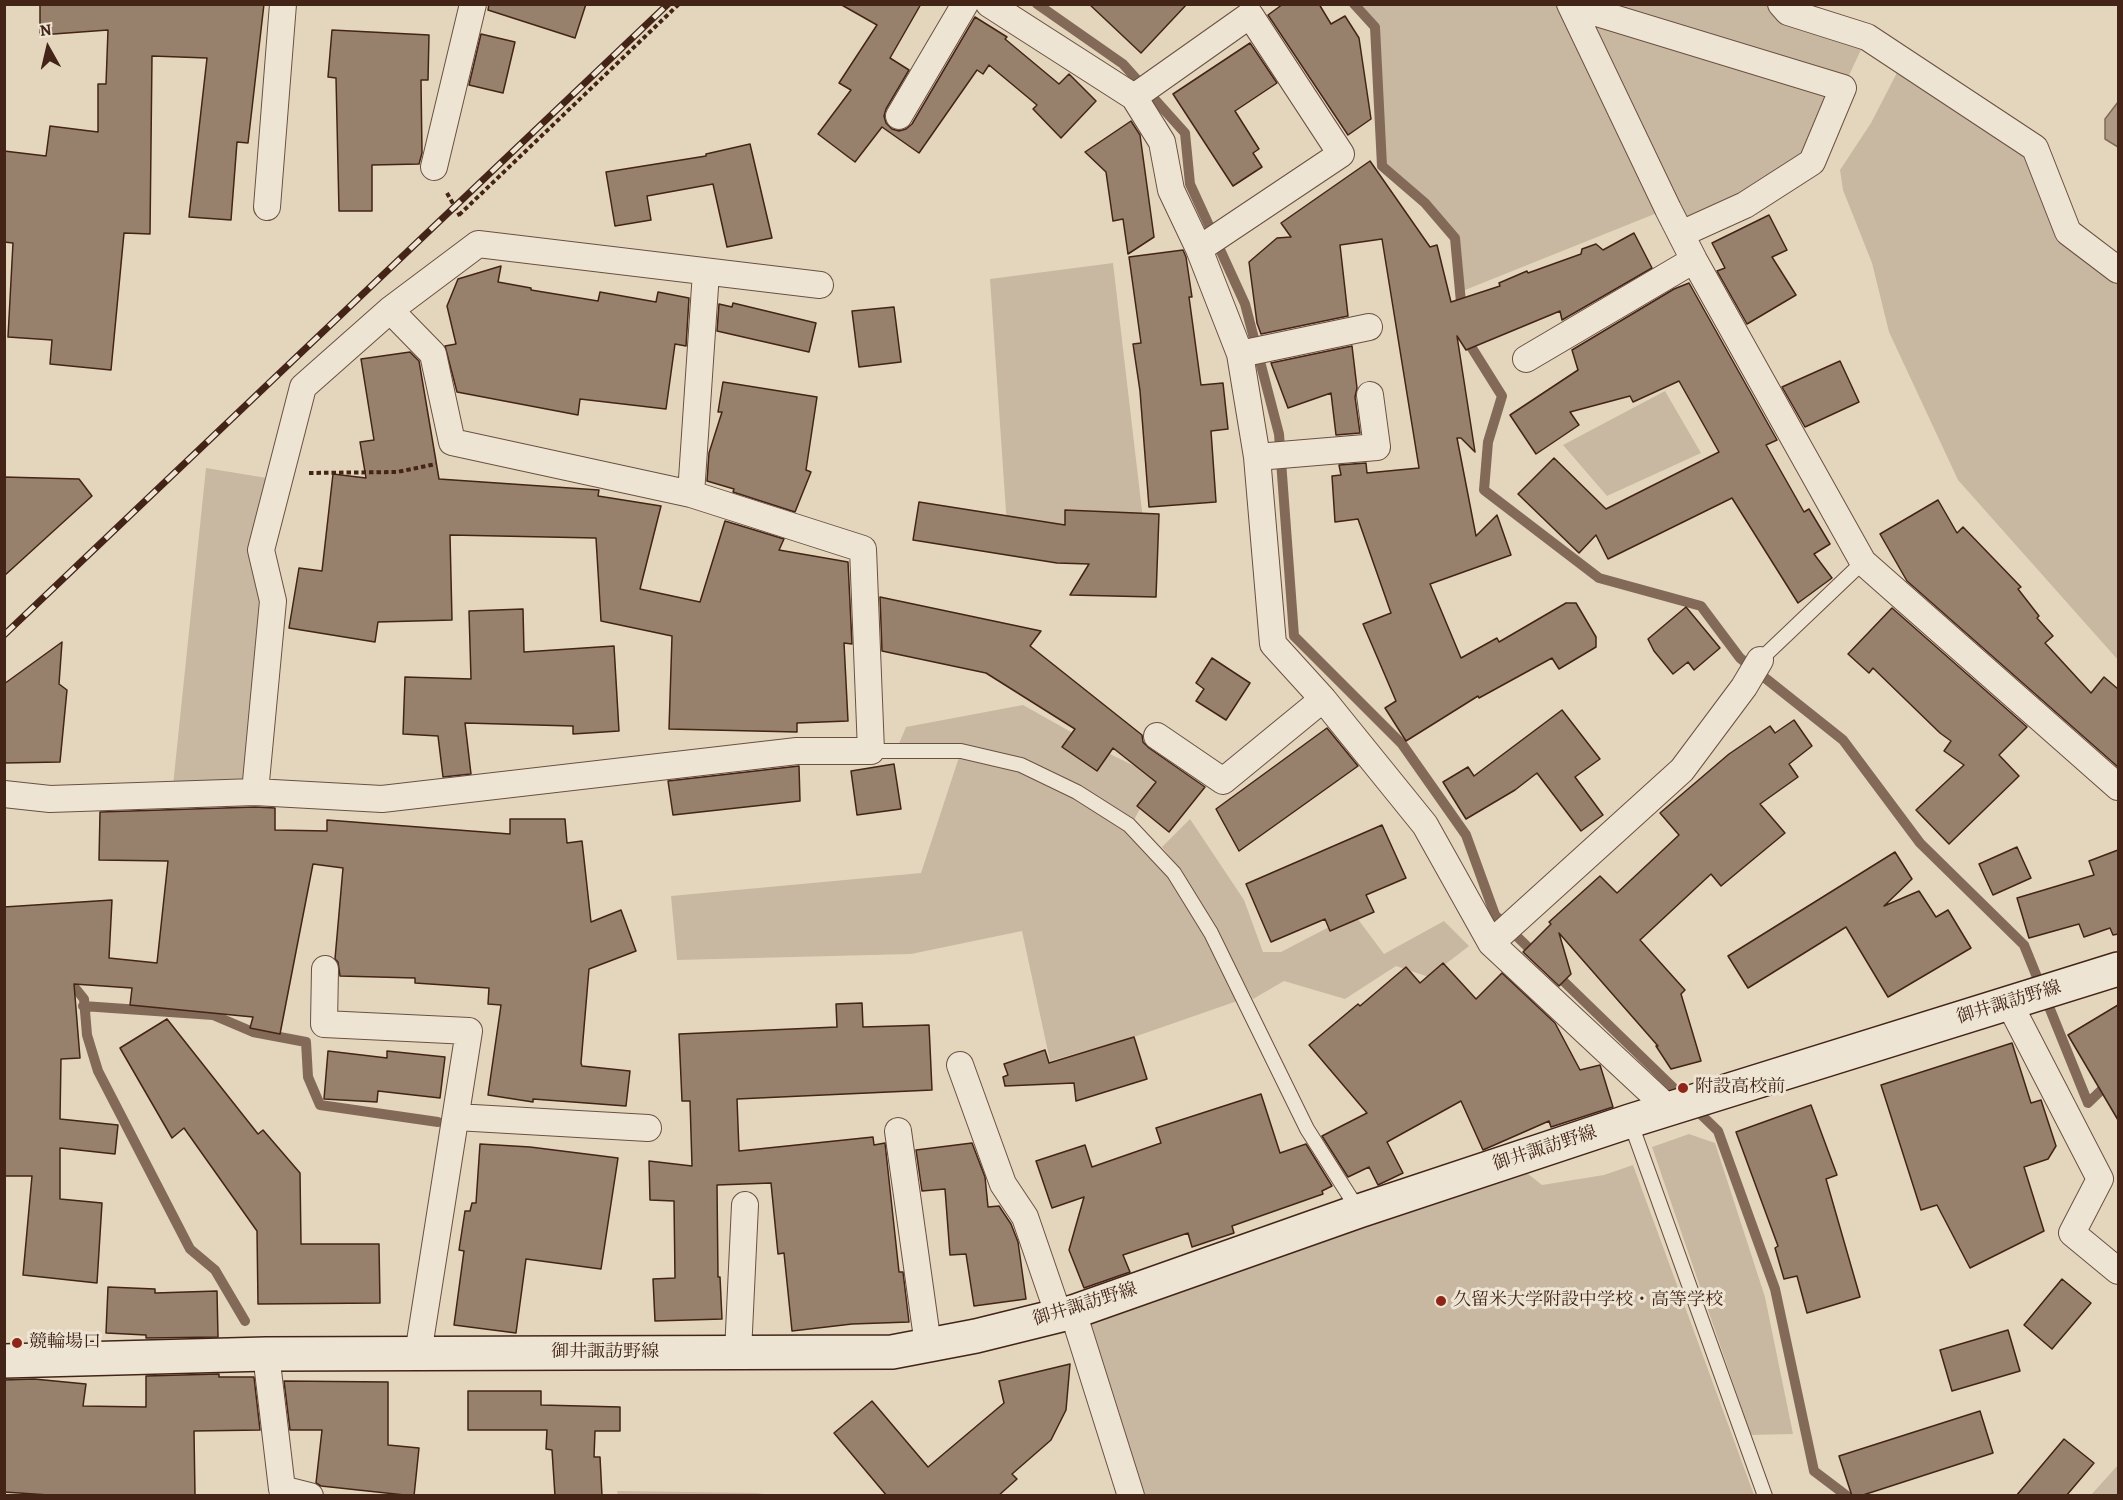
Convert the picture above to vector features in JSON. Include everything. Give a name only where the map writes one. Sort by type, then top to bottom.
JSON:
[{"type":"main road","name":"御井諏訪野線","points":[[4,1361],[266,1354],[892,1352],[976,1336],[1066,1314],[1359,1211],[1630,1121],[2118,969]]},
{"type":"street","points":[[267,207],[283,4]]},
{"type":"street","points":[[434,167],[473,4]]},
{"type":"street","points":[[899,116],[965,4]]},
{"type":"street","points":[[989,4],[1134,97],[1162,142],[1171,190],[1199,249],[1240,354],[1257,457],[1273,644],[1323,699],[1425,825],[1491,943],[1670,1110]]},
{"type":"street","points":[[1781,4],[1788,12],[1867,37],[2035,148],[2068,232],[2118,270]]},
{"type":"street","points":[[1571,5],[1843,88],[1812,162],[1745,205],[1681,234]]},
{"type":"street","points":[[1571,5],[1694,260],[1863,562],[2118,787]]},
{"type":"street","points":[[1134,97],[1250,15],[1341,154],[1199,249]]},
{"type":"street","points":[[255,792],[273,601],[261,550],[303,387],[390,310],[478,244],[820,285]]},
{"type":"street","points":[[1526,359],[1694,260]]},
{"type":"street","points":[[691,494],[706,272]]},
{"type":"street","points":[[4,794],[50,799],[255,792],[382,799],[796,752],[871,751],[863,549],[691,494],[452,442],[433,354],[390,310]]},
{"type":"street","points":[[1240,354],[1369,327]]},
{"type":"street","points":[[1257,457],[1377,447],[1370,394]]},
{"type":"street","points":[[1491,943],[1682,770],[1744,687],[1760,660]]},
{"type":"street","points":[[1157,736],[1224,781],[1323,699]]},
{"type":"street","points":[[325,969],[324,1024],[469,1031],[418,1354]]},
{"type":"street","points":[[2009,1003],[2100,1179],[2072,1233],[2118,1271]]},
{"type":"street","points":[[960,1065],[1003,1184],[1025,1217],[1066,1314],[1131,1496]]},
{"type":"street","points":[[456,1117],[648,1128]]},
{"type":"street","points":[[898,1131],[928,1345]]},
{"type":"street","points":[[738,1352],[745,1205]]},
{"type":"street","points":[[266,1354],[282,1489],[310,1496]]},
{"type":"lane","points":[[1760,660],[1863,562]]},
{"type":"lane","points":[[871,751],[961,751],[1021,765],[1077,792],[1129,825],[1174,873],[1211,933],[1307,1129],[1359,1211]]},
{"type":"lane","points":[[1630,1121],[1765,1496]]},
{"type":"path","points":[[459,215],[679,4]]},
{"type":"path","points":[[434,167],[459,215],[478,244]]},
{"type":"path","points":[[279,480],[316,472],[397,472],[435,465],[452,442]]},
{"type":"shaded area","points":[[1354,5],[1766,5],[1867,37],[1812,162],[1681,234],[1667,209],[1460,292],[1455,238],[1425,203],[1382,166],[1375,27]]},
{"type":"shaded area","points":[[1903,61],[2035,148],[2068,232],[2118,270],[2118,660],[1958,480],[1889,332],[1872,263],[1843,190],[1840,170],[1871,123]]},
{"type":"shaded area","points":[[2118,102],[2118,147],[2105,139],[2105,119]]},
{"type":"shaded area","points":[[1113,263],[1144,528],[1007,526],[990,279]]},
{"type":"shaded area","points":[[1665,391],[1701,453],[1607,496],[1563,445]]},
{"type":"shaded area","points":[[206,468],[279,480],[261,550],[273,601],[255,792],[172,795]]},
{"type":"shaded area","points":[[1023,705],[1112,755],[1157,777],[1134,820],[1082,788],[1023,759],[963,744],[898,746],[906,727]]},
{"type":"shaded area","points":[[961,751],[1021,765],[1129,825],[1174,873],[1243,999],[1134,1037],[1050,1061],[1022,931],[911,954],[677,960],[671,896],[921,873]]},
{"type":"shaded area","points":[[1190,819],[1244,900],[1263,952],[1281,952],[1354,914],[1384,954],[1444,921],[1469,946],[1429,977],[1396,966],[1345,999],[1284,981],[1253,999],[1182,872],[1162,847]]},
{"type":"shaded area","points":[[1689,1134],[1715,1143],[1765,1297],[1793,1434],[1751,1435],[1652,1147]]},
{"type":"shaded area","name":"久留米大学附設中学校・高等学校","points":[[1633,1165],[1754,1495],[1140,1495],[1082,1316],[1523,1170],[1542,1185],[1604,1175]]},
{"type":"shaded area","points":[[2118,1465],[2118,1495],[2091,1495]]},
{"type":"shaded area","points":[[617,1491],[757,1493],[772,1495],[618,1496]]},
{"type":"building","points":[[40,4],[264,4],[248,143],[237,142],[231,220],[189,217],[207,58],[152,56],[150,234],[124,233],[111,370],[50,364],[52,340],[8,337],[13,243],[4,242],[4,151],[46,156],[50,126],[98,132],[98,84],[106,84],[108,30],[40,35]]},
{"type":"building","points":[[489,4],[586,4],[575,38],[488,10]]},
{"type":"building","points":[[840,4],[921,4],[890,58],[909,70],[886,109],[884,116],[886,123],[892,129],[899,131],[912,124],[975,17],[1007,37],[1005,39],[1059,84],[1069,74],[1096,101],[1061,138],[1033,109],[1037,105],[989,65],[983,74],[977,70],[919,153],[882,127],[855,162],[818,134],[851,90],[839,83],[877,25]]},
{"type":"building","points":[[1089,4],[1187,4],[1141,53]]},
{"type":"building","points":[[1283,4],[1319,4],[1331,24],[1345,16],[1359,38],[1371,119],[1348,135],[1268,15]]},
{"type":"building","points":[[332,30],[429,35],[428,80],[421,80],[422,153],[419,164],[372,165],[372,211],[339,211],[336,78],[328,77]]},
{"type":"building","points":[[481,34],[515,42],[503,93],[469,85]]},
{"type":"building","points":[[1250,43],[1277,83],[1235,111],[1259,149],[1253,153],[1262,167],[1233,186],[1173,94]]},
{"type":"building","points":[[1131,121],[1140,135],[1154,237],[1128,254],[1123,219],[1113,221],[1106,172],[1085,152]]},
{"type":"building","points":[[750,144],[772,238],[727,247],[713,184],[647,196],[651,220],[615,226],[606,172],[706,156],[706,154]]},
{"type":"building","points":[[1370,161],[1430,247],[1437,245],[1451,302],[1500,286],[1499,283],[1527,271],[1528,273],[1581,254],[1582,249],[1596,244],[1603,250],[1634,233],[1652,268],[1562,320],[1560,311],[1466,350],[1457,336],[1475,452],[1461,438],[1457,438],[1476,536],[1497,515],[1511,555],[1430,584],[1461,658],[1497,638],[1499,642],[1566,603],[1576,603],[1596,637],[1596,647],[1559,669],[1552,658],[1479,698],[1478,696],[1406,741],[1385,708],[1396,701],[1363,624],[1391,613],[1358,519],[1335,522],[1332,476],[1341,475],[1339,465],[1366,463],[1367,473],[1419,468],[1382,239],[1340,245],[1348,316],[1261,334],[1257,323],[1249,262],[1277,238],[1291,237],[1281,223]]},
{"type":"building","points":[[1769,215],[1787,250],[1772,257],[1796,295],[1747,324],[1717,271],[1725,268],[1712,243]]},
{"type":"building","points":[[1183,250],[1192,297],[1189,297],[1201,385],[1223,383],[1228,429],[1211,431],[1216,502],[1149,507],[1140,391],[1133,344],[1141,343],[1129,257]]},
{"type":"building","points":[[501,266],[498,282],[531,288],[531,290],[598,301],[600,292],[656,302],[658,292],[689,298],[686,346],[675,344],[666,409],[580,399],[578,415],[457,392],[445,346],[456,344],[447,306],[458,279]]},
{"type":"building","points":[[1689,283],[1777,440],[1766,445],[1804,512],[1809,509],[1830,544],[1814,554],[1832,578],[1798,603],[1732,498],[1608,559],[1596,535],[1579,553],[1518,494],[1554,458],[1606,509],[1719,452],[1679,381],[1633,402],[1630,396],[1570,412],[1579,425],[1536,454],[1510,415],[1578,370],[1572,350],[1674,289]]},
{"type":"building","points":[[733,303],[816,323],[809,352],[717,331],[719,304],[732,307]]},
{"type":"building","points":[[894,307],[901,362],[859,367],[852,311]]},
{"type":"building","points":[[1352,346],[1360,433],[1336,435],[1331,393],[1288,408],[1271,363]]},
{"type":"building","points":[[410,352],[419,361],[439,479],[599,490],[598,496],[661,506],[640,589],[700,602],[725,521],[784,539],[779,550],[848,562],[852,644],[844,643],[848,721],[797,723],[797,732],[669,729],[672,636],[601,621],[596,538],[450,535],[452,620],[378,622],[375,642],[289,628],[299,568],[322,571],[333,474],[366,478],[360,442],[374,440],[361,359]]},
{"type":"building","points":[[1840,361],[1859,402],[1805,427],[1782,387]]},
{"type":"building","points":[[723,382],[817,397],[806,470],[811,472],[795,512],[707,481],[709,453],[722,412],[718,412]]},
{"type":"building","points":[[4,477],[79,479],[92,496],[4,576]]},
{"type":"building","points":[[1938,500],[1957,533],[1963,527],[2021,587],[2018,589],[2039,616],[2037,618],[2053,636],[2045,643],[2091,693],[2104,677],[2118,689],[2118,767],[1907,581],[1880,534]]},
{"type":"building","points":[[919,502],[1065,525],[1065,510],[1159,514],[1156,597],[1070,595],[1089,564],[1057,563],[913,540]]},
{"type":"building","points":[[880,597],[1041,631],[1030,646],[1142,735],[1143,742],[1149,748],[1205,787],[1169,832],[1137,806],[1156,782],[1113,748],[1097,771],[1062,747],[1075,729],[986,673],[882,651]]},
{"type":"building","points":[[1686,607],[1720,648],[1694,670],[1688,662],[1673,674],[1654,651],[1648,639]]},
{"type":"building","points":[[1892,608],[2027,727],[1999,755],[2019,776],[1949,844],[1916,810],[1964,765],[1944,751],[1951,741],[1873,668],[1869,673],[1848,654]]},
{"type":"building","points":[[523,609],[524,652],[614,646],[619,731],[573,734],[573,726],[465,723],[471,774],[443,777],[438,736],[403,734],[405,677],[471,679],[469,611]]},
{"type":"building","points":[[62,642],[59,684],[67,690],[60,762],[4,763],[4,684]]},
{"type":"building","points":[[1212,658],[1250,683],[1226,720],[1196,701],[1204,689],[1196,683]]},
{"type":"building","points":[[1562,710],[1600,759],[1575,777],[1603,815],[1581,831],[1537,773],[1515,790],[1466,819],[1443,782],[1468,767],[1474,776]]},
{"type":"building","points":[[1794,720],[1812,746],[1789,764],[1798,777],[1760,804],[1785,833],[1721,886],[1711,874],[1640,940],[1685,990],[1681,994],[1701,1061],[1671,1069],[1656,1046],[1658,1046],[1559,933],[1571,974],[1559,986],[1523,952],[1551,924],[1549,922],[1600,876],[1617,893],[1679,835],[1660,813],[1729,754],[1770,726],[1775,733]]},
{"type":"building","points":[[1327,728],[1358,766],[1239,851],[1216,809]]},
{"type":"building","points":[[894,764],[901,809],[857,815],[851,771]]},
{"type":"building","points":[[799,766],[800,801],[673,815],[668,781]]},
{"type":"building","points":[[275,808],[275,830],[327,831],[327,820],[510,834],[510,819],[565,819],[567,843],[582,841],[591,922],[621,910],[636,951],[589,969],[581,1063],[582,1066],[630,1071],[626,1106],[533,1099],[533,1102],[488,1095],[501,1005],[488,1004],[489,988],[415,983],[415,978],[340,976],[338,962],[335,959],[343,868],[313,864],[280,1034],[250,1028],[253,1017],[130,1005],[132,988],[74,984],[80,1058],[61,1059],[60,1119],[118,1125],[115,1154],[60,1148],[60,1199],[102,1203],[97,1283],[23,1275],[32,1176],[4,1176],[4,907],[112,900],[109,958],[157,963],[168,861],[99,860],[100,812]]},
{"type":"building","points":[[1382,825],[1406,878],[1366,895],[1374,912],[1330,931],[1325,919],[1271,942],[1246,884]]},
{"type":"building","points":[[2017,847],[2031,878],[1993,895],[1979,864]]},
{"type":"building","points":[[2118,850],[2118,934],[2113,935],[2110,928],[2084,937],[2079,924],[2029,938],[2017,898],[2094,875],[2089,861]]},
{"type":"building","points":[[1895,852],[1912,879],[1884,906],[1919,891],[1936,917],[1948,910],[1971,948],[1888,997],[1846,927],[1748,988],[1728,956]]},
{"type":"building","points":[[1443,963],[1476,999],[1502,973],[1555,1023],[1580,1070],[1600,1065],[1613,1107],[1551,1127],[1549,1121],[1483,1150],[1461,1101],[1387,1142],[1403,1173],[1378,1185],[1369,1167],[1348,1177],[1322,1136],[1367,1113],[1309,1045],[1406,967],[1420,983]]},
{"type":"building","points":[[862,1003],[863,1027],[929,1025],[932,1090],[737,1099],[739,1151],[873,1137],[874,1145],[885,1143],[899,1272],[903,1272],[909,1322],[852,1324],[792,1331],[784,1253],[778,1254],[771,1183],[717,1185],[718,1277],[720,1277],[722,1319],[655,1321],[653,1279],[675,1278],[674,1201],[650,1200],[649,1161],[692,1166],[690,1101],[682,1101],[679,1034],[837,1027],[836,1004]]},
{"type":"building","points":[[2118,1005],[2118,1120],[2068,1035]]},
{"type":"building","points":[[167,1019],[258,1134],[263,1130],[300,1173],[301,1244],[379,1244],[380,1303],[258,1304],[257,1231],[184,1128],[172,1138],[120,1048]]},
{"type":"building","points":[[1134,1037],[1147,1079],[1076,1101],[1074,1083],[1005,1086],[1003,1077],[1008,1075],[1004,1064],[1045,1050],[1049,1063]]},
{"type":"building","points":[[2012,1043],[2031,1103],[2041,1100],[2056,1146],[2048,1159],[2024,1167],[2044,1231],[1970,1268],[1937,1205],[1921,1210],[1881,1085]]},
{"type":"building","points":[[328,1051],[387,1058],[387,1051],[445,1057],[440,1098],[378,1091],[377,1102],[324,1099]]},
{"type":"building","points":[[1261,1094],[1280,1153],[1306,1144],[1332,1186],[1322,1191],[1323,1194],[1232,1226],[1234,1233],[1192,1247],[1188,1233],[1123,1255],[1130,1272],[1084,1288],[1069,1250],[1084,1197],[1052,1208],[1036,1161],[1085,1145],[1092,1167],[1161,1143],[1156,1128]]},
{"type":"building","points":[[1811,1105],[1837,1175],[1826,1179],[1860,1297],[1807,1313],[1797,1276],[1784,1279],[1775,1248],[1778,1246],[1736,1132]]},
{"type":"building","points":[[972,1143],[985,1177],[988,1207],[999,1206],[1011,1224],[1018,1242],[1026,1299],[974,1306],[966,1254],[950,1255],[945,1189],[922,1191],[916,1150]]},
{"type":"building","points":[[480,1144],[530,1147],[618,1158],[601,1269],[526,1259],[516,1333],[454,1325],[464,1251],[459,1250],[465,1211],[470,1211],[472,1203],[476,1203]]},
{"type":"building","points":[[2062,1279],[2091,1303],[2052,1349],[2024,1325]]},
{"type":"building","points":[[108,1287],[155,1289],[155,1293],[217,1291],[218,1337],[146,1338],[146,1335],[106,1333]]},
{"type":"building","points":[[2008,1330],[2020,1371],[1952,1391],[1940,1350]]},
{"type":"building","points":[[1070,1364],[1066,1410],[1051,1440],[1012,1474],[1017,1479],[998,1496],[887,1496],[834,1433],[872,1401],[928,1467],[1004,1403],[999,1381]]},
{"type":"building","points":[[219,1374],[219,1377],[254,1377],[260,1430],[194,1431],[195,1496],[64,1496],[4,1492],[4,1380],[34,1379],[86,1384],[83,1406],[146,1407],[146,1376]]},
{"type":"building","points":[[284,1381],[388,1382],[388,1445],[419,1448],[414,1496],[321,1486],[316,1483],[322,1430],[290,1430]]},
{"type":"building","points":[[468,1391],[541,1391],[541,1405],[620,1407],[620,1431],[595,1431],[594,1457],[600,1457],[602,1496],[555,1496],[552,1450],[546,1449],[547,1430],[468,1430]]},
{"type":"building","points":[[1980,1411],[1993,1453],[1860,1496],[1852,1496],[1839,1456]]},
{"type":"building","points":[[2064,1439],[2094,1463],[2066,1496],[2016,1496]]},
{"type":"waterway","points":[[1037,4],[1123,64],[1185,133],[1190,184],[1245,304],[1279,434],[1294,636],[1402,744],[1466,835],[1495,915],[1538,957]]},
{"type":"waterway","points":[[1354,4],[1375,27],[1382,166],[1425,203],[1455,238],[1462,313]]},
{"type":"waterway","points":[[1465,337],[1502,396],[1488,442],[1484,490],[1599,578],[1701,606],[1740,658],[1843,740],[1920,843],[2024,945],[2088,1103],[2118,1074]]},
{"type":"waterway","points":[[1554,972],[1718,1131],[1775,1289],[1814,1471],[1847,1496]]},
{"type":"waterway","points":[[60,987],[76,989],[84,999],[87,1035],[98,1071],[190,1249],[215,1270],[245,1321]]},
{"type":"waterway","points":[[83,1006],[213,1015],[253,1032],[306,1042],[308,1077],[320,1105],[438,1122]]},
{"type":"railway","points":[[4,635],[668,4]]},
{"type":"place","name":"附設高校前","points":[[1683,1088]]},
{"type":"place","name":"久留米大学附設中学校・高等学校","points":[[1441,1301]]},
{"type":"place","name":"競輪場口","points":[[17,1343]]}]
